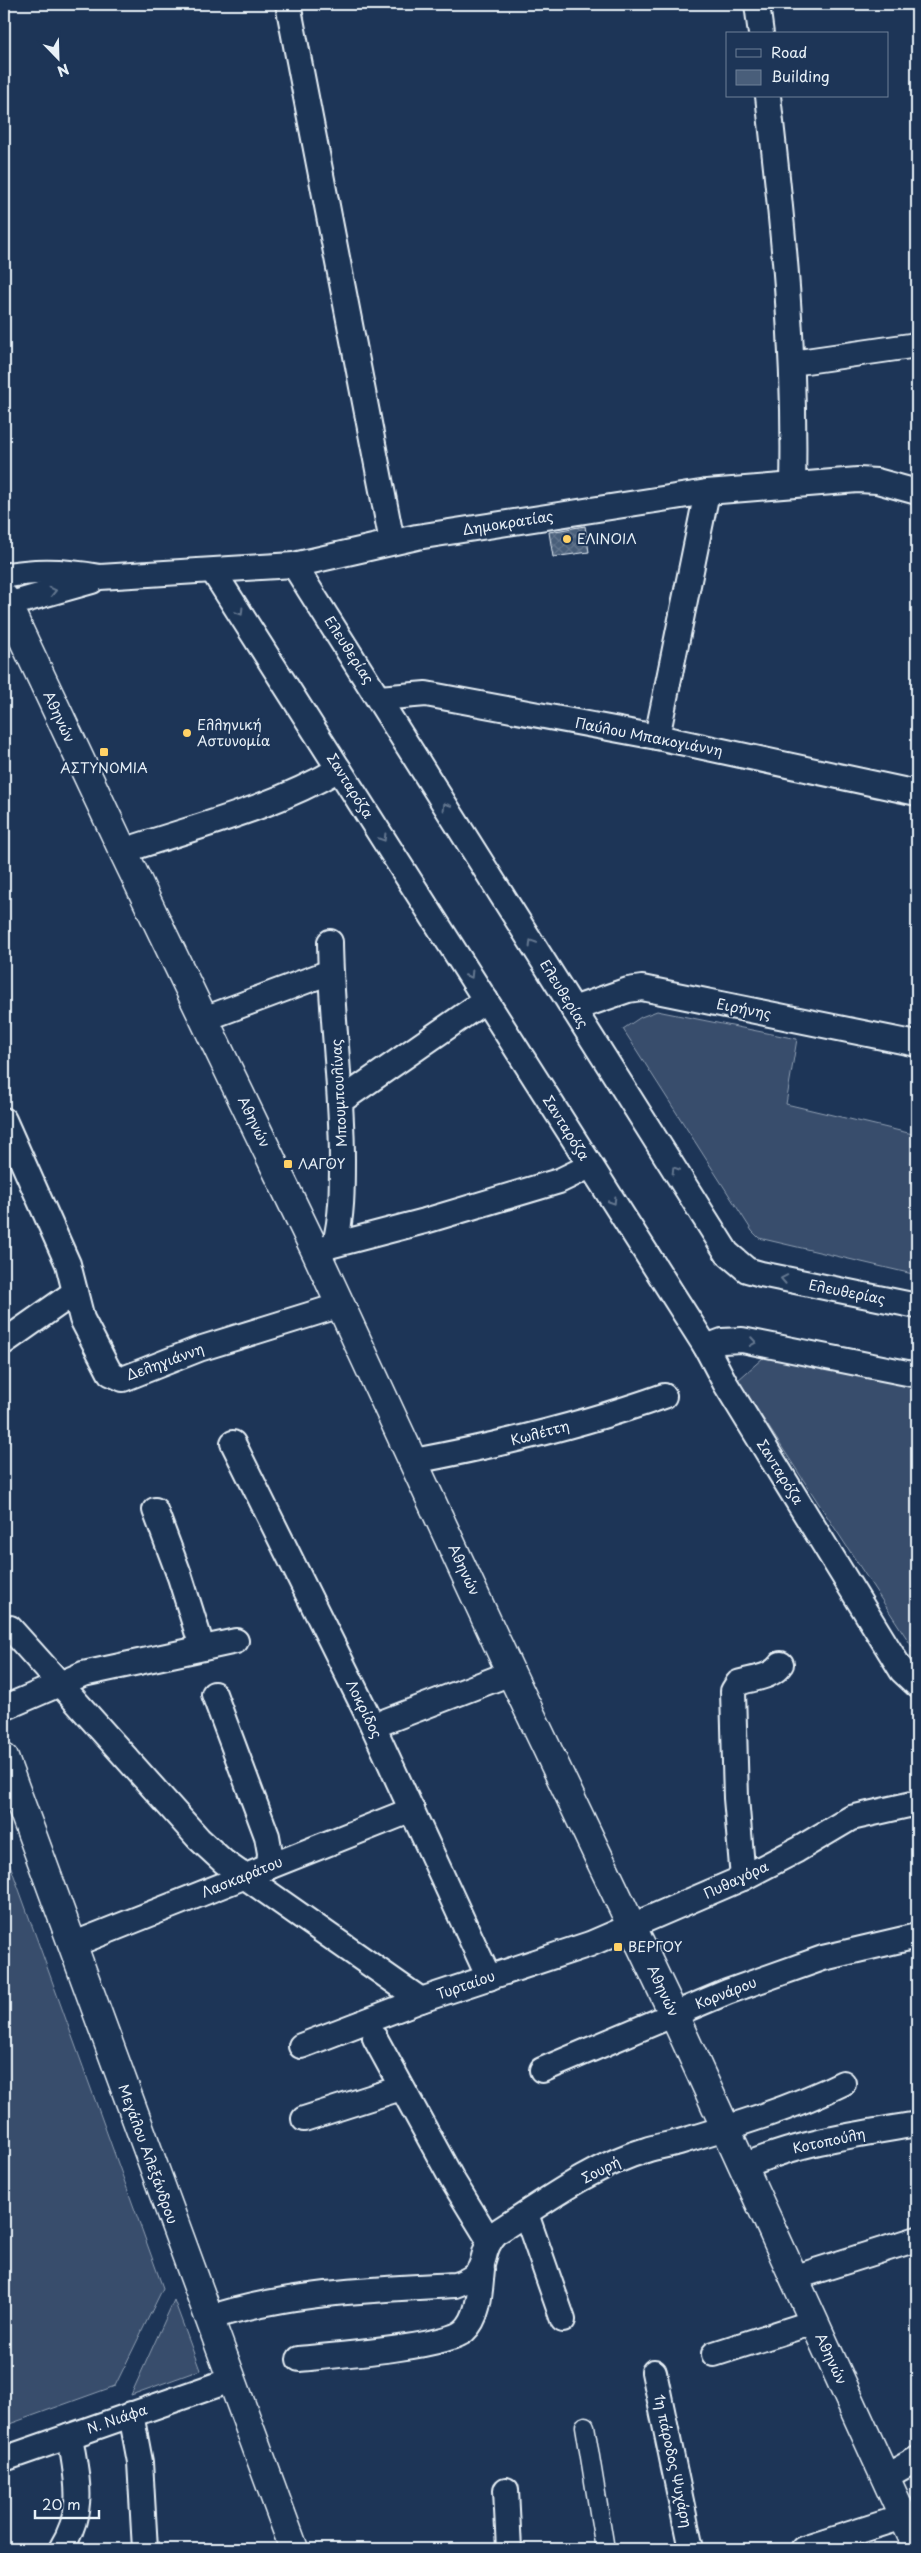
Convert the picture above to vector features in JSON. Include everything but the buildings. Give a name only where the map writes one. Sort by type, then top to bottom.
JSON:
[{"type":"main road","name":"Αθηνών","points":[[5,601],[204,1019],[325,1247],[341,1305],[511,1673],[674,2014],[917,2547]]},
{"type":"main road","name":"Μεγάλου Αλεξάνδρου","points":[[4,1758],[294,2549]]},
{"type":"street","points":[[288,4],[392,542]]},
{"type":"street","points":[[757,4],[761,32]]},
{"type":"street","points":[[768,98],[792,363],[795,415],[793,485]]},
{"type":"street","points":[[792,363],[917,345]]},
{"type":"street","name":"Δημοκρατίας","points":[[4,576],[42,571],[77,573],[100,577],[294,565],[392,542],[707,492],[858,480],[877,481],[917,492]]},
{"type":"street","points":[[657,737],[707,492]]},
{"type":"street","name":"Ελευθερίας","points":[[294,565],[722,1245],[737,1263],[747,1270],[761,1274],[917,1306]]},
{"type":"street","name":"Σανταρόζα","points":[[213,571],[706,1347],[730,1392],[902,1671],[917,1685]]},
{"type":"street","name":"Δημοκρατίας","points":[[5,601],[87,583],[100,577]]},
{"type":"street","name":"Παύλου Μπακογιάννη","points":[[379,698],[426,694],[657,737],[917,793]]},
{"type":"street","points":[[123,851],[268,803],[302,789],[339,769]]},
{"type":"street","name":"Μπουμπουλίνας","points":[[325,1247],[342,1207],[342,1100],[330,972],[330,942]]},
{"type":"street","points":[[204,1019],[330,972]]},
{"type":"street","name":"Ειρήνης","points":[[573,1009],[628,990],[642,988],[917,1044]]},
{"type":"street","points":[[342,1100],[486,1000]]},
{"type":"street","name":"Δεληγιάννη","points":[[4,1120],[68,1264],[82,1320],[110,1373],[123,1379],[200,1349],[341,1305]]},
{"type":"street","points":[[325,1247],[425,1222],[541,1186],[590,1166]]},
{"type":"street","points":[[4,1342],[75,1292]]},
{"type":"street","points":[[706,1347],[722,1341],[742,1340],[917,1374]]},
{"type":"street","name":"Κωλέττη","points":[[414,1461],[536,1435],[618,1412],[664,1396]]},
{"type":"street","name":"Λοκρίδος","points":[[234,1443],[373,1726],[489,1986]]},
{"type":"street","points":[[155,1510],[180,1576],[202,1647]]},
{"type":"street","points":[[10,1628],[198,1839],[244,1877],[421,2000]]},
{"type":"street","points":[[4,1708],[83,1674],[236,1641]]},
{"type":"street","points":[[743,1878],[736,1798],[733,1691],[738,1683],[777,1671],[781,1664]]},
{"type":"street","points":[[373,1726],[511,1673]]},
{"type":"street","points":[[214,1694],[267,1836],[270,1853],[269,1866]]},
{"type":"street","name":"Πυθαγόρα","points":[[632,1927],[743,1878],[796,1850],[835,1825],[851,1818],[917,1803]]},
{"type":"street","name":"Λασκαράτου","points":[[72,1945],[412,1810]]},
{"type":"street","name":"Τυρταίου","points":[[301,2046],[394,2012],[421,2000],[489,1986],[632,1927]]},
{"type":"street","name":"Κορνάρου","points":[[542,2070],[727,1992],[823,1958],[917,1936]]},
{"type":"street","points":[[394,2012],[426,2011],[489,1986]]},
{"type":"street","points":[[299,2359],[419,2344],[450,2338],[465,2331],[473,2316],[478,2300],[482,2269],[490,2240],[453,2181],[375,2038]]},
{"type":"street","name":"Σουρή","points":[[490,2240],[497,2232],[587,2176],[615,2162],[646,2150],[726,2128],[818,2096],[843,2083]]},
{"type":"street","points":[[304,2119],[401,2088]]},
{"type":"street","name":"Κοτοπούλη","points":[[744,2166],[772,2154],[843,2137],[917,2124]]},
{"type":"street","points":[[526,2214],[563,2320]]},
{"type":"street","points":[[794,2278],[917,2238]]},
{"type":"street","points":[[208,2318],[246,2306],[285,2298],[455,2285],[472,2279],[482,2269]]},
{"type":"street","points":[[714,2354],[814,2322]]},
{"type":"street","name":"1η πάροδος Ψυχάρη","points":[[654,2372],[691,2549]]},
{"type":"street","name":"Ν. Νιάφα","points":[[4,2459],[231,2380]]},
{"type":"street","points":[[131,2414],[140,2462],[145,2549]]},
{"type":"street","points":[[585,2426],[605,2549]]},
{"type":"street","points":[[61,2549],[74,2526],[78,2504],[70,2436]]},
{"type":"street","points":[[885,2477],[917,2459]]},
{"type":"street","points":[[506,2490],[510,2549]]},
{"type":"street","points":[[808,2549],[903,2517]]},
{"type":"shaded area","points":[[657,1011],[797,1039],[786,1104],[917,1135],[917,1275],[759,1238],[752,1231],[623,1029],[641,1017]]},
{"type":"shaded area","points":[[764,1357],[917,1387],[917,1654],[738,1380]]},
{"type":"shaded area","points":[[4,1848],[163,2288],[115,2386],[4,2426]]},
{"type":"shaded area","points":[[174,2300],[200,2370],[131,2395]]},
{"type":"place","name":"ΕΛΙΝΟΙΛ","points":[[567,539]]},
{"type":"place","name":"Ελληνική Αστυνομία","points":[[187,733]]},
{"type":"place","name":"ΑΣΤΥΝΟΜΙΑ","points":[[104,752]]},
{"type":"place","name":"ΛΑΓΟΥ","points":[[288,1164]]},
{"type":"place","name":"ΒΕΡΓΟΥ","points":[[618,1947]]}]
